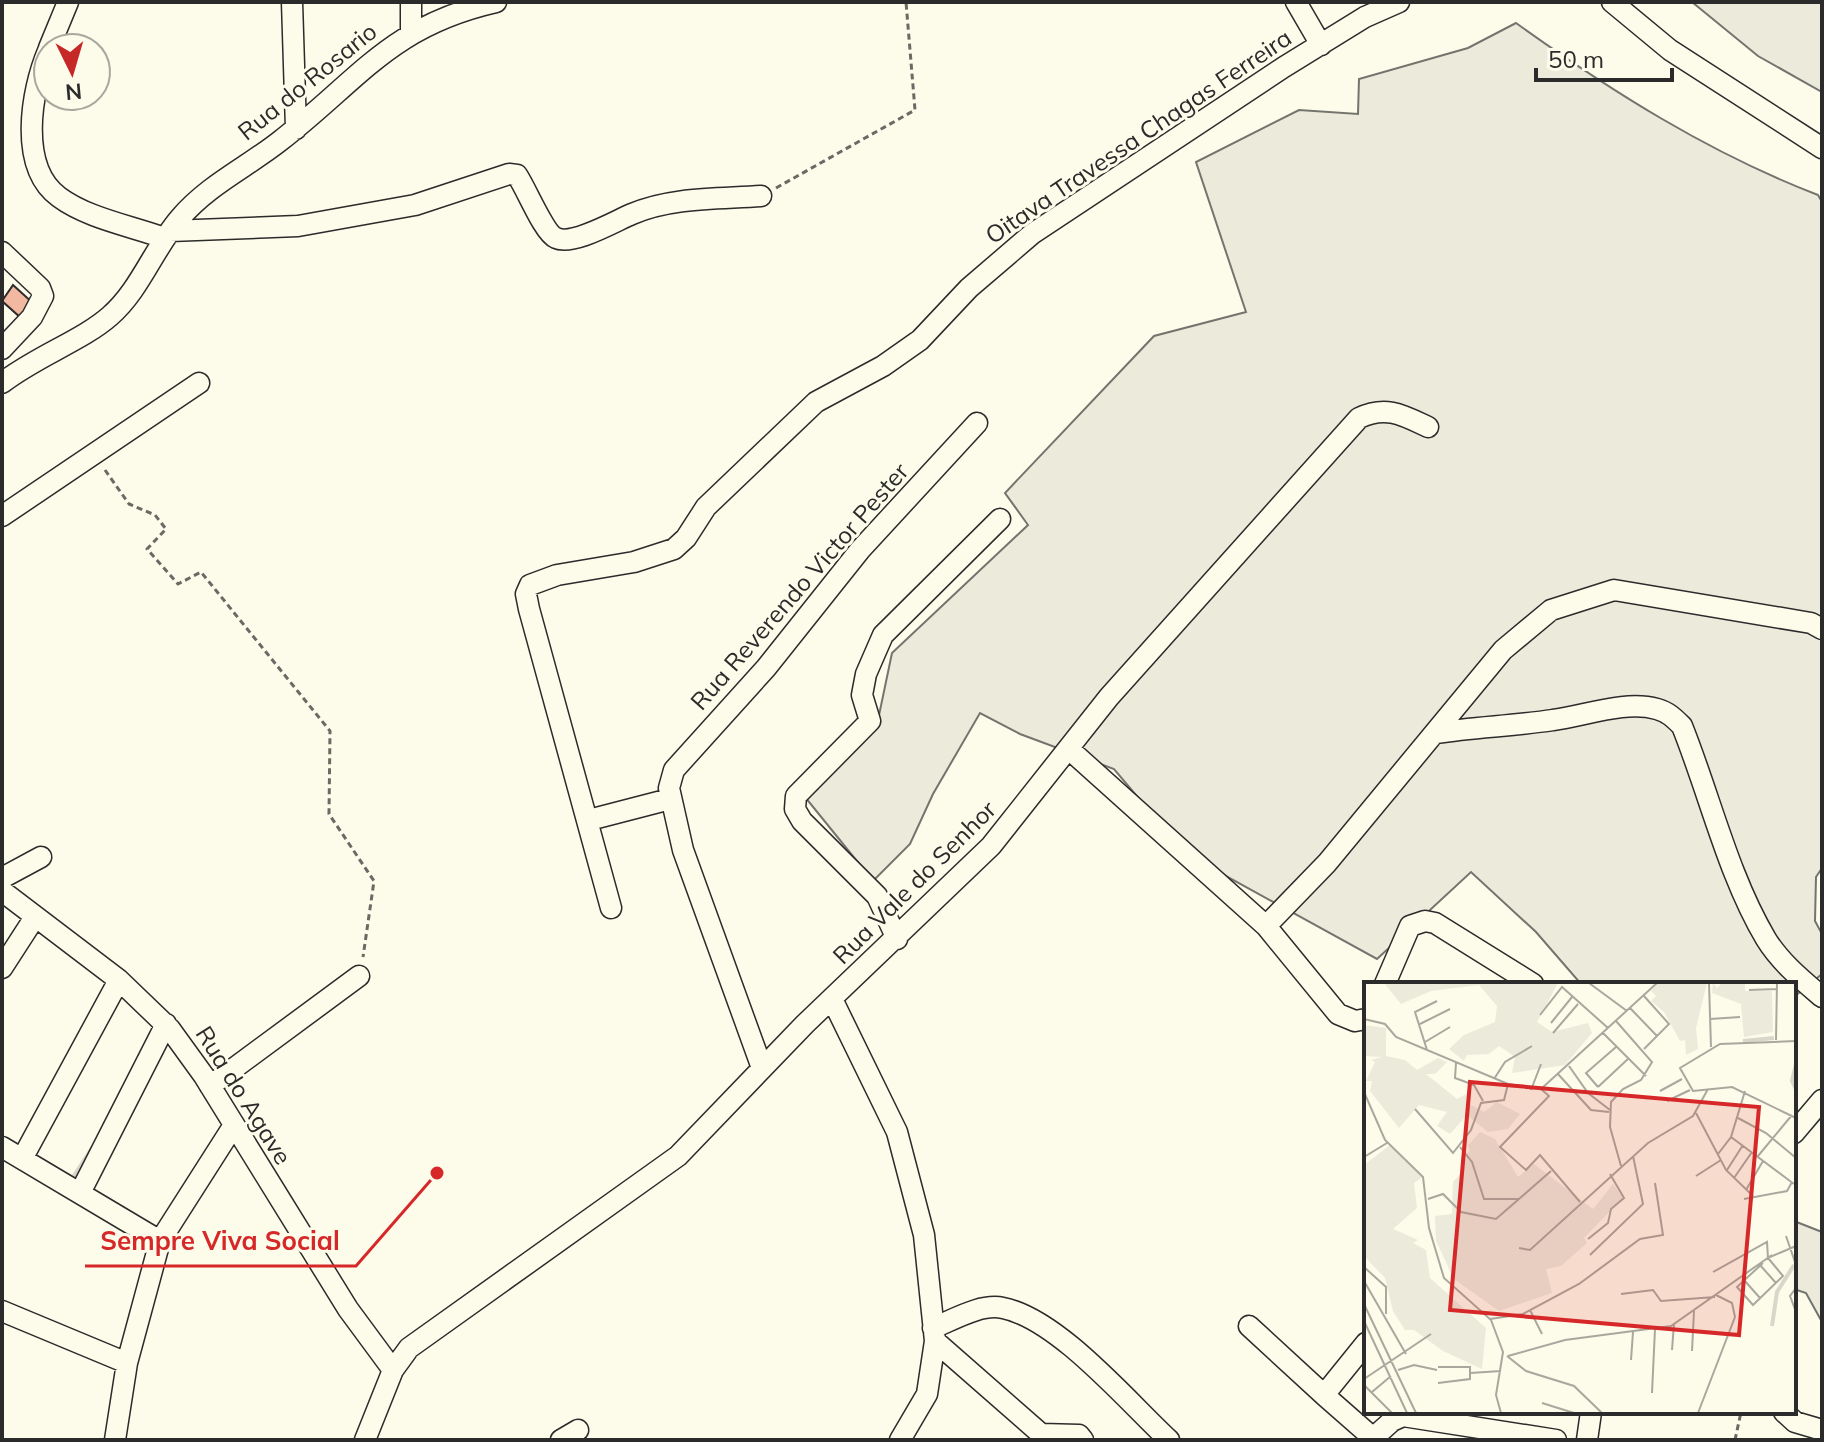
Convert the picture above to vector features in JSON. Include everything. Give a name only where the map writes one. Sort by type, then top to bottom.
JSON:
[{"type":"street","points":[[56,32],[68,2]]},
{"type":"street","points":[[292,2],[296,129]]},
{"type":"street","points":[[411,2],[411,33]]},
{"type":"street","name":"Rua do Rosario","points":[[2,383],[27,363],[107,319],[125,301],[167,234],[211,187],[296,129],[363,67],[432,21],[496,2]]},
{"type":"street","points":[[1296,2],[1321,45]]},
{"type":"street","name":"Oitava Travessa Chagas Ferreira","points":[[611,908],[529,609],[526,594],[530,585],[557,575],[634,562],[674,549],[716,496],[816,402],[883,366],[920,340],[969,288],[1032,234],[1321,45],[1399,2]]},
{"type":"street","points":[[1612,2],[1670,50],[1822,148]]},
{"type":"street","points":[[34,112],[33,144],[45,183],[59,197],[79,208],[167,234],[298,226],[415,205],[509,174],[517,175],[548,231],[554,238],[564,240],[597,230],[634,212],[667,204],[761,196]]},
{"type":"street","points":[[2,252],[40,288],[43,296],[32,317],[2,349]]},
{"type":"street","points":[[2,516],[199,383]]},
{"type":"street","name":"Rua Vale do Senhor","points":[[365,1440],[393,1370],[418,1339],[678,1156],[762,1068],[991,846],[1109,697],[1359,418],[1373,411],[1392,410],[1428,427]]},
{"type":"street","name":"Rua Reverendo Victor Pester","points":[[669,793],[674,770],[766,668],[860,550],[977,423]]},
{"type":"street","points":[[897,939],[877,896],[802,821],[795,809],[796,796],[870,721],[862,695],[866,674],[883,635],[1000,519]]},
{"type":"street","points":[[1266,926],[1327,863],[1503,650],[1528,626],[1551,610],[1614,590],[1811,623],[1822,629]]},
{"type":"street","points":[[1436,733],[1489,724],[1550,721],[1626,707],[1655,708],[1670,714],[1682,726],[1748,904],[1768,941],[1794,973],[1822,997]]},
{"type":"street","points":[[1070,750],[1266,926],[1338,1014],[1355,1021],[1364,1019]]},
{"type":"street","points":[[589,820],[669,793],[683,850],[762,1068]]},
{"type":"street","points":[[2,878],[41,857]]},
{"type":"street","name":"Rua do Agave","points":[[2,891],[119,980],[166,1024],[210,1086],[341,1298],[393,1370]]},
{"type":"street","points":[[2,968],[35,917]]},
{"type":"street","points":[[1386,982],[1410,926],[1425,921],[1435,923],[1530,982]]},
{"type":"street","points":[[210,1086],[359,976]]},
{"type":"street","points":[[22,1159],[119,980]]},
{"type":"street","points":[[832,999],[885,1103],[904,1154],[924,1235],[934,1334],[927,1394],[900,1440]]},
{"type":"street","points":[[80,1193],[166,1024]]},
{"type":"street","points":[[1796,1131],[1822,1100]]},
{"type":"street","points":[[115,1440],[127,1363],[160,1241],[234,1125]]},
{"type":"street","points":[[2,1147],[160,1241]]},
{"type":"street","points":[[934,1334],[980,1309],[1002,1307],[1051,1328],[1169,1440]]},
{"type":"street","points":[[2,1311],[127,1363]]},
{"type":"street","points":[[1249,1326],[1372,1439],[1403,1416],[1437,1431],[1556,1440]]},
{"type":"street","points":[[934,1334],[1040,1437],[1079,1435],[1083,1440]]},
{"type":"street","points":[[1324,1395],[1364,1345]]},
{"type":"street","points":[[1587,1440],[1591,1414]]},
{"type":"street","points":[[1786,1414],[1795,1422],[1822,1430]]},
{"type":"path","points":[[761,196],[915,110],[906,2]]},
{"type":"path","points":[[93,452],[129,504],[155,515],[166,529],[147,549],[178,584],[201,572],[330,731],[329,814],[374,881],[359,976]]},
{"type":"path","points":[[1735,1440],[1741,1414]]},
{"type":"shaded area","points":[[1692,2],[1822,2],[1822,92],[1758,56]]},
{"type":"shaded area","points":[[1516,23],[1662,119],[1738,160],[1818,195],[1822,202],[1822,868],[1816,877],[1815,921],[1822,934],[1822,974],[1796,995],[1796,982],[1579,982],[1536,932],[1471,872],[1377,959],[1186,854],[1114,769],[1020,734],[980,713],[933,794],[910,844],[873,881],[805,797],[878,720],[892,653],[1028,525],[1005,493],[1154,336],[1246,312],[1196,162],[1299,110],[1358,114],[1359,79],[1468,48]]},
{"type":"shaded area","points":[[1796,1222],[1822,1232],[1822,1322],[1806,1293],[1796,1290]]},
{"type":"building","points":[[13,285],[34,304],[21,318],[2,301]]},
{"type":"waterway","points":[[75,1175],[92,1149]]},
{"type":"place","name":"Sempre Viva Social","points":[[437,1173]]}]
